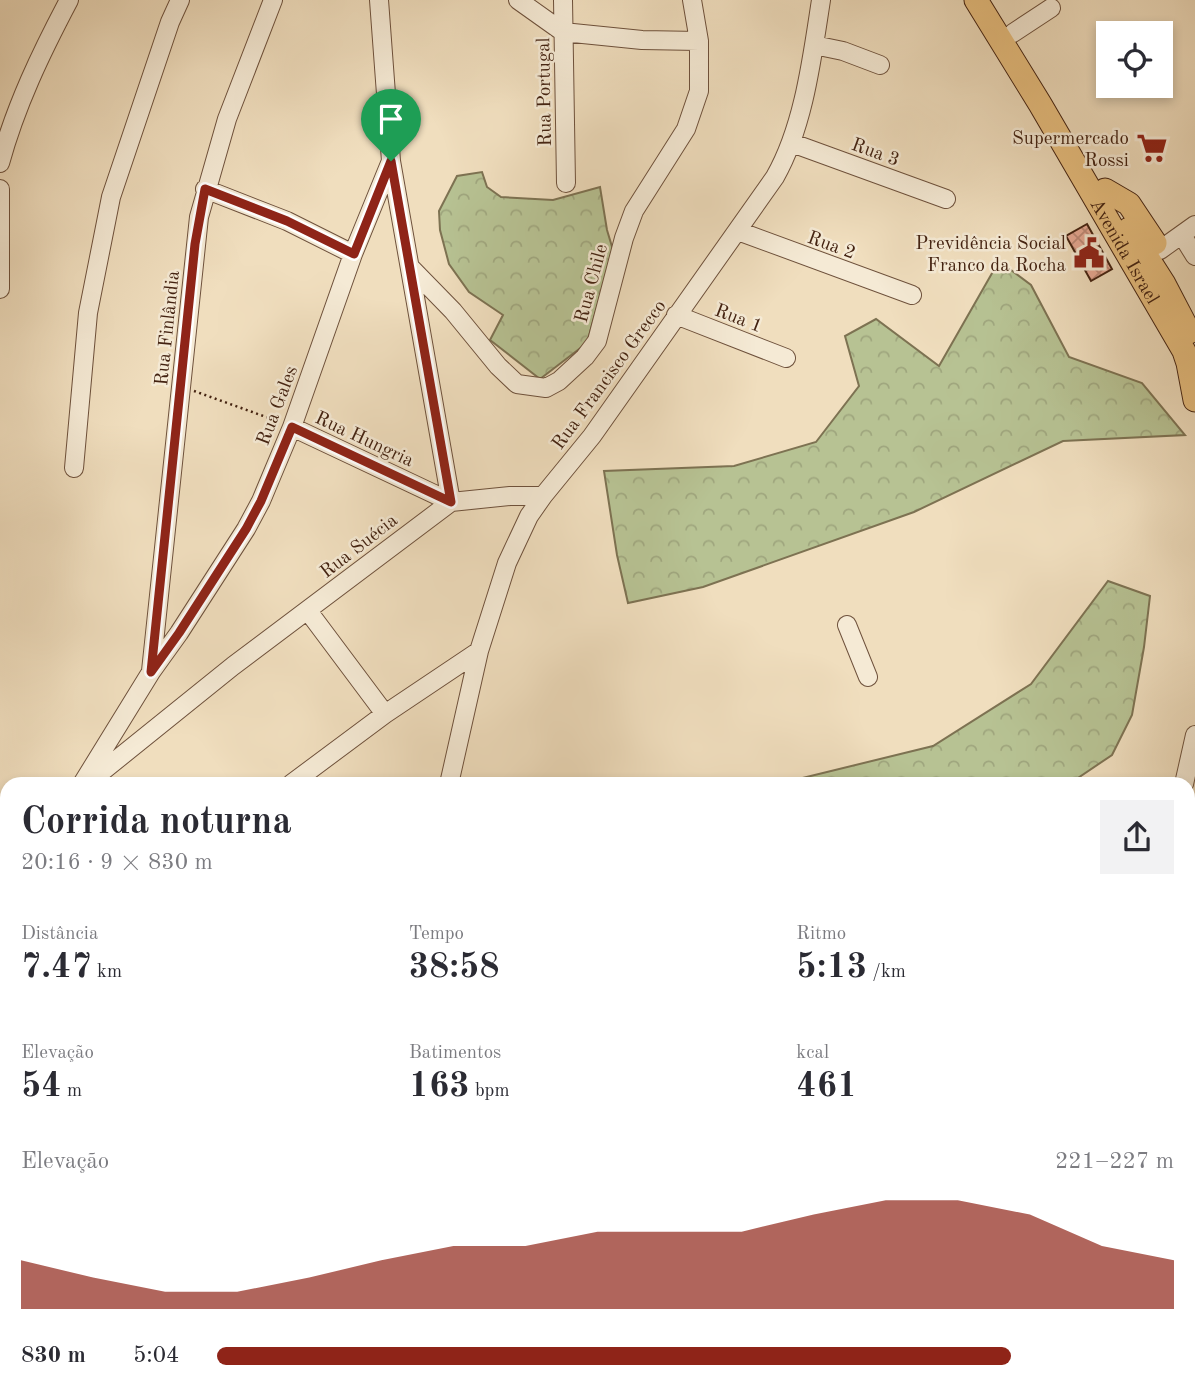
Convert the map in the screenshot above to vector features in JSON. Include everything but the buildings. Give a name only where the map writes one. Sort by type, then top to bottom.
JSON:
[{"type":"main road","name":"Avenida Israel","points":[[976,0],[1040,104],[1125,223],[1136,270],[1184,351],[1195,400]]},
{"type":"main road","name":"Avenida Israel","points":[[995,0],[1105,190],[1164,284],[1191,337]]},
{"type":"main road","points":[[1125,223],[1160,250],[1178,285],[1191,337]]},
{"type":"main road","points":[[1136,270],[1164,284]]},
{"type":"street","points":[[0,163],[18,104],[69,0]]},
{"type":"street","points":[[74,468],[88,313],[111,197],[170,22],[180,0]]},
{"type":"street","name":"Rua Finlândia","points":[[151,672],[195,244],[205,189],[273,0]]},
{"type":"street","name":"Rua Gales","points":[[88,777],[151,672],[246,529],[261,501],[292,427],[354,254],[391,161],[379,0]]},
{"type":"street","points":[[519,0],[563,32],[642,40],[699,41]]},
{"type":"street","name":"Rua Portugal","points":[[563,0],[566,183]]},
{"type":"street","name":"Rua Chile","points":[[412,269],[517,384],[546,388],[559,381],[585,357],[597,341],[624,238],[634,211],[686,128],[699,91],[699,41],[692,0]]},
{"type":"street","name":"Rua Francisco Grecco","points":[[451,777],[480,651],[507,563],[529,516],[592,436],[775,177],[792,143],[821,0]]},
{"type":"street","points":[[1013,33],[1051,8]]},
{"type":"street","points":[[814,45],[843,51],[880,65]]},
{"type":"street","name":"Rua 3","points":[[792,143],[946,199]]},
{"type":"street","points":[[391,161],[451,502]]},
{"type":"street","points":[[0,189],[0,289]]},
{"type":"street","points":[[205,189],[287,221],[354,254]]},
{"type":"street","points":[[1160,250],[1189,230],[1195,256]]},
{"type":"street","name":"Rua 2","points":[[738,231],[912,295]]},
{"type":"street","name":"Rua 1","points":[[676,316],[786,358]]},
{"type":"street","name":"Rua Hungria","points":[[292,427],[451,502],[543,496]]},
{"type":"street","name":"Rua Suécia","points":[[93,777],[233,666],[451,502]]},
{"type":"street","points":[[308,611],[385,714]]},
{"type":"street","points":[[847,625],[868,677]]},
{"type":"street","points":[[300,777],[385,714],[480,651]]},
{"type":"street","points":[[1186,777],[1195,734]]},
{"type":"path","points":[[181,386],[292,427]]},
{"type":"green space","points":[[482,172],[487,187],[501,197],[553,200],[600,187],[613,250],[587,343],[540,379],[490,340],[503,315],[469,292],[449,264],[440,230],[439,211],[457,176]]},
{"type":"green space","points":[[999,261],[1031,285],[1069,357],[1142,383],[1185,435],[1063,441],[914,512],[703,587],[628,603],[617,555],[604,471],[734,466],[816,442],[859,386],[845,336],[876,319],[939,366]]},
{"type":"green space","points":[[1108,581],[1150,596],[1132,715],[1112,755],[1079,777],[807,777],[933,746],[1031,684]]},
{"type":"place","name":"Supermercado Rossi","points":[[1152,148]]},
{"type":"place","name":"Previdência Social Franco da Rocha","points":[[1089,253]]},
{"type":"route","points":[[391,161],[451,502],[292,427],[261,501],[246,529],[151,672],[195,244],[205,189],[287,221],[354,254],[391,161]]}]
